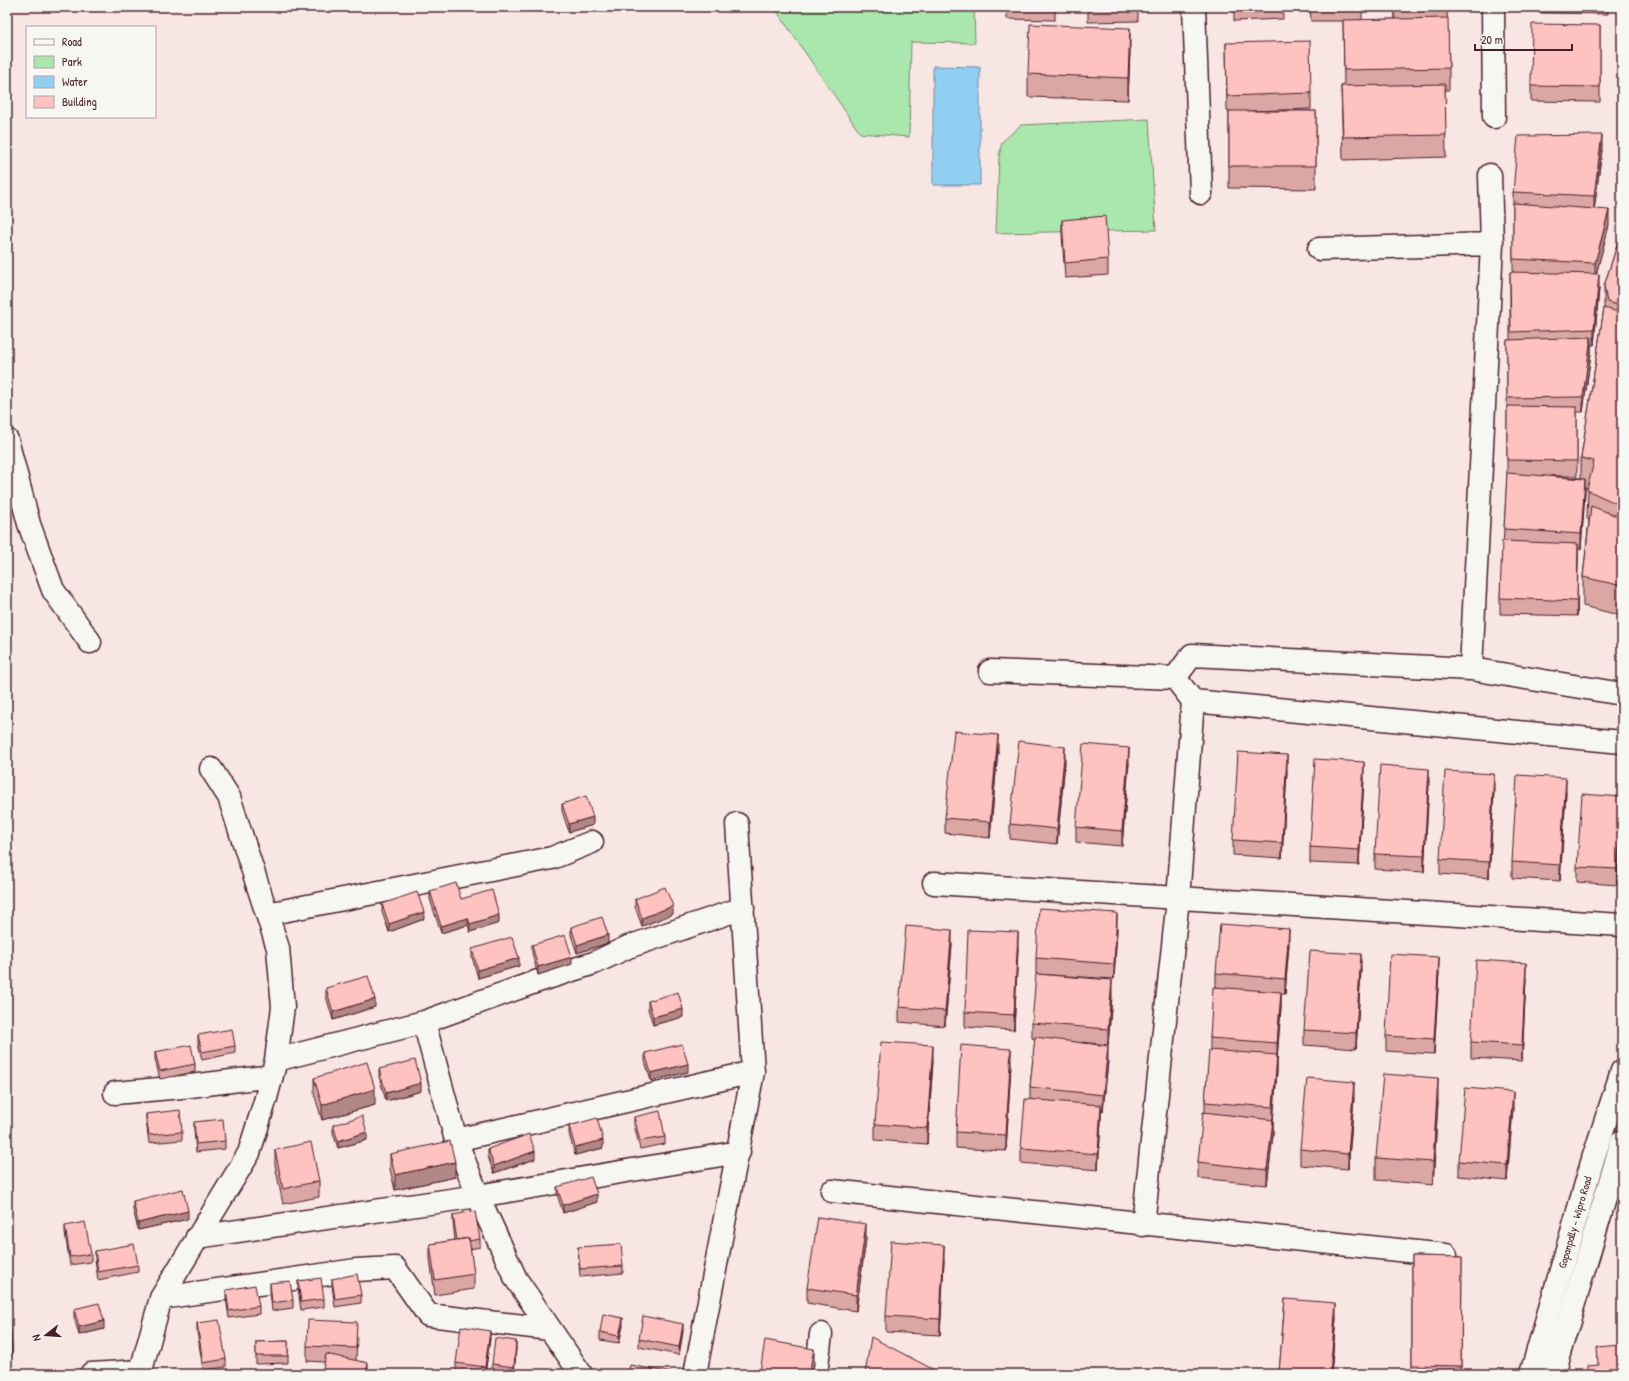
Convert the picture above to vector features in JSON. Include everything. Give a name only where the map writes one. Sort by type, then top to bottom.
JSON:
[{"type":"street","points":[[1194,7],[1201,193]]},
{"type":"street","points":[[1493,7],[1494,117]]},
{"type":"street","points":[[1471,669],[1492,244],[1490,175]]},
{"type":"street","points":[[1318,249],[1492,244]]},
{"type":"street","points":[[7,440],[29,524],[53,590],[90,642]]},
{"type":"street","points":[[1175,678],[1192,656],[1471,669],[1622,694]]},
{"type":"street","points":[[990,671],[1175,678],[1193,701],[1178,899],[1143,1225]]},
{"type":"street","points":[[1193,701],[1622,742]]},
{"type":"street","points":[[91,1374],[140,1372],[161,1298],[249,1153],[274,1068],[283,1007],[278,948],[229,797],[211,769]]},
{"type":"street","points":[[695,1374],[754,1072],[737,824]]},
{"type":"street","points":[[267,914],[552,858],[592,842]]},
{"type":"street","points":[[934,883],[1622,925]]},
{"type":"street","points":[[115,1093],[182,1087],[274,1068],[424,1022],[538,981],[594,963],[628,947],[743,908]]},
{"type":"street","points":[[424,1022],[456,1140],[478,1196],[516,1279],[581,1374]]},
{"type":"street","name":"Gopanpally - Wipro Road","points":[[1531,1374],[1594,1159],[1622,1071]]},
{"type":"street","points":[[456,1140],[754,1072]]},
{"type":"street","name":"Gopanpally - Wipro Road","points":[[1553,1374],[1621,1145]]},
{"type":"street","points":[[197,1237],[478,1196],[739,1152]]},
{"type":"street","points":[[832,1191],[1143,1225],[1446,1255]]},
{"type":"street","points":[[161,1298],[356,1270],[395,1268],[428,1315],[550,1330]]},
{"type":"street","points":[[816,1374],[821,1334]]},
{"type":"green space","points":[[774,7],[974,7],[975,43],[911,42],[909,137],[860,133]]},
{"type":"green space","points":[[1149,119],[1156,230],[996,233],[999,157],[1002,142],[1021,125]]},
{"type":"water","points":[[933,66],[980,67],[980,185],[933,185]]},
{"type":"building","points":[[1448,18],[1449,68],[1344,70],[1343,20]]},
{"type":"building","points":[[1030,24],[1130,28],[1128,78],[1028,74]]},
{"type":"building","points":[[1532,24],[1600,25],[1600,87],[1531,86]]},
{"type":"building","points":[[1310,41],[1311,93],[1227,96],[1226,43]]},
{"type":"building","points":[[1445,84],[1446,135],[1343,137],[1341,86]]},
{"type":"building","points":[[1229,111],[1316,111],[1316,166],[1229,166]]},
{"type":"building","points":[[1602,135],[1594,196],[1513,192],[1518,136]]},
{"type":"building","points":[[1513,203],[1609,210],[1595,263],[1513,259]]},
{"type":"building","points":[[1105,216],[1108,259],[1065,263],[1062,220]]},
{"type":"building","points":[[1622,230],[1622,306],[1607,302],[1604,286]]},
{"type":"building","points":[[1510,272],[1599,274],[1594,329],[1511,332]]},
{"type":"building","points":[[1604,308],[1622,313],[1622,506],[1587,490],[1594,461],[1581,458]]},
{"type":"building","points":[[1591,337],[1583,397],[1507,398],[1507,340]]},
{"type":"building","points":[[1507,406],[1577,407],[1577,461],[1507,460]]},
{"type":"building","points":[[1507,473],[1585,479],[1581,534],[1504,529]]},
{"type":"building","points":[[1591,506],[1622,518],[1622,586],[1583,577]]},
{"type":"building","points":[[1502,541],[1578,544],[1577,601],[1500,598]]},
{"type":"building","points":[[954,731],[998,735],[990,822],[945,818]]},
{"type":"building","points":[[1019,741],[1065,747],[1057,829],[1010,824]]},
{"type":"building","points":[[1083,744],[1129,748],[1122,831],[1076,827]]},
{"type":"building","points":[[1238,752],[1287,755],[1282,843],[1233,840]]},
{"type":"building","points":[[1315,759],[1364,762],[1359,850],[1310,847]]},
{"type":"building","points":[[1380,765],[1429,769],[1424,856],[1375,854]]},
{"type":"building","points":[[1445,771],[1494,774],[1489,862],[1440,859]]},
{"type":"building","points":[[1517,775],[1566,778],[1560,865],[1512,862]]},
{"type":"building","points":[[1582,794],[1622,797],[1617,869],[1577,867]]},
{"type":"building","points":[[586,796],[593,817],[569,824],[562,804]]},
{"type":"building","points":[[456,883],[461,899],[492,890],[499,915],[470,924],[468,918],[441,926],[430,891]]},
{"type":"building","points":[[665,887],[673,906],[642,918],[635,899]]},
{"type":"building","points":[[417,892],[424,912],[389,924],[382,904]]},
{"type":"building","points":[[1039,908],[1117,913],[1114,964],[1036,958]]},
{"type":"building","points":[[602,917],[608,935],[577,945],[571,927]]},
{"type":"building","points":[[1220,924],[1289,929],[1285,979],[1216,973]]},
{"type":"building","points":[[906,926],[952,930],[945,1011],[899,1007]]},
{"type":"building","points":[[968,930],[1018,932],[1014,1015],[965,1012]]},
{"type":"building","points":[[565,935],[572,957],[538,967],[532,945]]},
{"type":"building","points":[[512,937],[519,958],[478,970],[472,949]]},
{"type":"building","points":[[1310,951],[1361,954],[1356,1033],[1304,1030]]},
{"type":"building","points":[[1390,954],[1439,957],[1434,1039],[1386,1036]]},
{"type":"building","points":[[1476,960],[1526,963],[1522,1045],[1471,1042]]},
{"type":"building","points":[[1036,974],[1112,980],[1108,1029],[1032,1023]]},
{"type":"building","points":[[368,976],[375,999],[333,1012],[326,988]]},
{"type":"building","points":[[1213,987],[1281,992],[1277,1043],[1210,1038]]},
{"type":"building","points":[[678,992],[683,1009],[653,1017],[648,1001]]},
{"type":"building","points":[[232,1029],[235,1046],[202,1052],[198,1035]]},
{"type":"building","points":[[1035,1037],[1108,1046],[1103,1095],[1030,1087]]},
{"type":"building","points":[[881,1042],[933,1045],[927,1128],[875,1124]]},
{"type":"building","points":[[682,1044],[688,1064],[651,1073],[645,1053]]},
{"type":"building","points":[[191,1045],[195,1064],[160,1071],[155,1052]]},
{"type":"building","points":[[961,1045],[1011,1049],[1006,1135],[956,1132]]},
{"type":"building","points":[[1209,1050],[1277,1055],[1273,1107],[1205,1102]]},
{"type":"building","points":[[415,1060],[421,1083],[386,1093],[379,1069]]},
{"type":"building","points":[[367,1062],[375,1089],[322,1105],[314,1078]]},
{"type":"building","points":[[1383,1074],[1438,1078],[1433,1162],[1376,1158]]},
{"type":"building","points":[[1307,1078],[1354,1082],[1348,1154],[1300,1149]]},
{"type":"building","points":[[1465,1088],[1513,1092],[1507,1165],[1459,1161]]},
{"type":"building","points":[[1025,1099],[1101,1105],[1098,1154],[1021,1148]]},
{"type":"building","points":[[180,1110],[182,1132],[149,1135],[146,1114]]},
{"type":"building","points":[[660,1111],[665,1137],[640,1141],[634,1117]]},
{"type":"building","points":[[1203,1112],[1273,1120],[1267,1170],[1198,1162]]},
{"type":"building","points":[[362,1116],[367,1132],[338,1141],[333,1125]]},
{"type":"building","points":[[597,1118],[603,1140],[575,1147],[569,1126]]},
{"type":"building","points":[[223,1119],[225,1141],[196,1144],[194,1122]]},
{"type":"building","points":[[529,1134],[535,1151],[494,1166],[488,1149]]},
{"type":"building","points":[[450,1141],[455,1162],[395,1175],[390,1154]]},
{"type":"building","points":[[311,1142],[319,1181],[283,1189],[275,1150]]},
{"type":"building","points":[[591,1177],[597,1194],[563,1205],[557,1187]]},
{"type":"building","points":[[183,1189],[188,1211],[138,1223],[133,1201]]},
{"type":"building","points":[[475,1211],[480,1239],[469,1241],[469,1238],[457,1240],[453,1215]]},
{"type":"building","points":[[818,1217],[866,1224],[856,1295],[807,1288]]},
{"type":"building","points":[[85,1222],[91,1254],[70,1257],[65,1226]]},
{"type":"building","points":[[469,1238],[474,1274],[435,1280],[430,1244]]},
{"type":"building","points":[[891,1241],[944,1245],[940,1319],[886,1316]]},
{"type":"building","points":[[134,1244],[138,1265],[98,1272],[95,1251]]},
{"type":"building","points":[[621,1244],[623,1266],[580,1269],[578,1247]]},
{"type":"building","points":[[1412,1256],[1462,1257],[1461,1366],[1412,1365]]},
{"type":"building","points":[[357,1274],[361,1295],[335,1299],[332,1279]]},
{"type":"building","points":[[321,1278],[324,1299],[301,1302],[298,1281]]},
{"type":"building","points":[[290,1281],[293,1300],[272,1303],[270,1283]]},
{"type":"building","points":[[255,1285],[259,1306],[229,1311],[226,1290]]},
{"type":"building","points":[[1285,1299],[1336,1303],[1330,1374],[1279,1373]]},
{"type":"building","points":[[99,1303],[104,1321],[79,1327],[74,1309]]},
{"type":"building","points":[[603,1314],[623,1318],[619,1336],[600,1332]]},
{"type":"building","points":[[643,1316],[683,1324],[679,1347],[639,1339]]},
{"type":"building","points":[[7,1320],[10,1320],[12,1347],[7,1348]]},
{"type":"building","points":[[219,1320],[226,1359],[203,1363],[197,1323]]},
{"type":"building","points":[[308,1320],[357,1322],[356,1348],[307,1346]]},
{"type":"building","points":[[461,1326],[490,1331],[485,1367],[456,1363]]},
{"type":"building","points":[[871,1337],[940,1373],[940,1374],[865,1374]]},
{"type":"building","points":[[495,1338],[516,1341],[514,1367],[492,1364]]},
{"type":"building","points":[[765,1340],[814,1349],[809,1374],[771,1374],[760,1372]]},
{"type":"building","points":[[288,1341],[288,1356],[256,1356],[256,1342]]},
{"type":"building","points":[[1620,1345],[1622,1374],[1588,1374],[1588,1365],[1598,1364],[1597,1347]]},
{"type":"building","points":[[326,1354],[368,1363],[366,1374],[322,1374]]},
{"type":"building","points":[[630,1365],[673,1373],[673,1374],[628,1374]]}]
